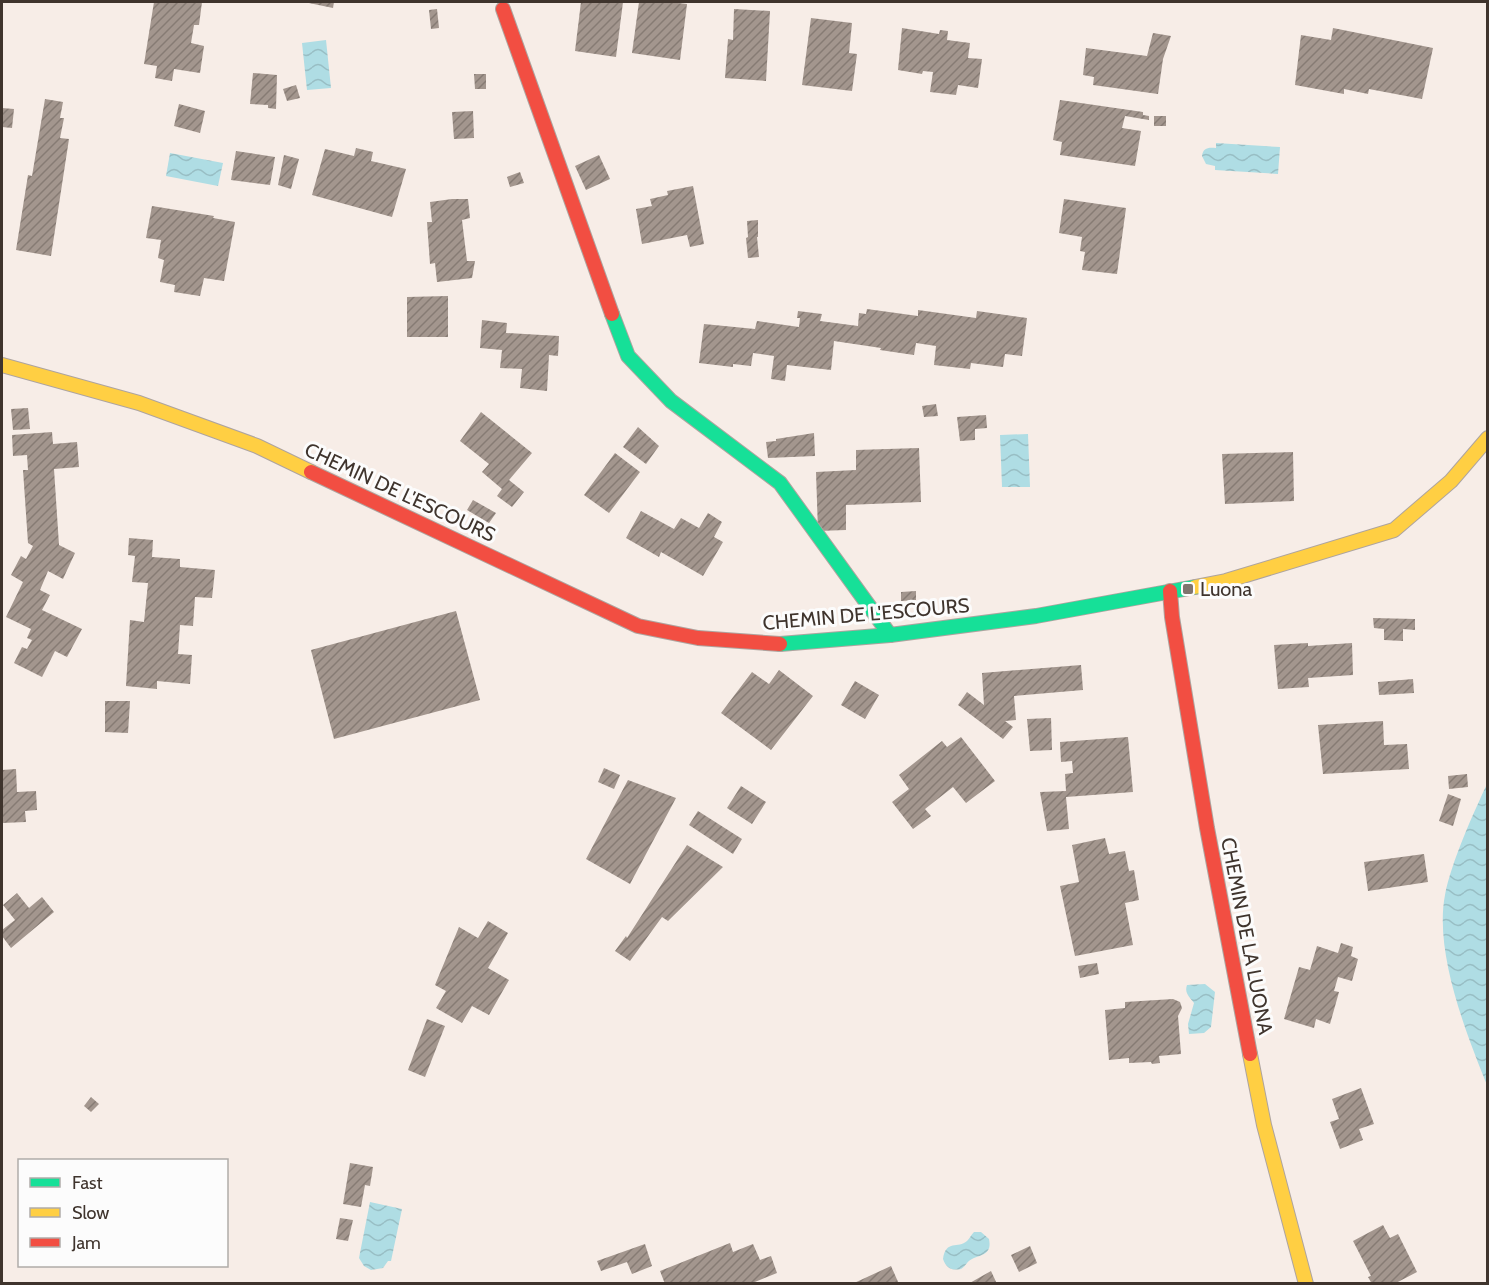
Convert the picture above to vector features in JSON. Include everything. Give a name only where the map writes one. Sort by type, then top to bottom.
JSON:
[{"type":"street","points":[[503,9],[596,273],[628,356],[671,401],[780,483],[890,634]]},
{"type":"street","name":"CHEMIN DE L'ESCOURS","points":[[2,365],[140,403],[256,446],[638,626],[698,638],[774,645],[890,634],[1036,616],[1226,581],[1394,530],[1451,481],[1488,438]]},
{"type":"street","name":"CHEMIN DE LA LUONA","points":[[1170,591],[1172,617],[1207,828],[1259,1102],[1306,1284]]},
{"type":"water","points":[[326,40],[331,88],[307,90],[302,43]]},
{"type":"water","points":[[1216,143],[1280,147],[1278,174],[1215,170],[1215,166],[1206,164],[1202,156],[1206,149],[1216,148]]},
{"type":"water","points":[[170,153],[223,163],[218,186],[166,176]]},
{"type":"water","points":[[1028,434],[1030,487],[1002,487],[1000,435]]},
{"type":"water","points":[[1487,784],[1487,1085],[1454,992],[1444,941],[1443,917],[1445,895],[1452,868]]},
{"type":"water","points":[[1205,984],[1215,992],[1211,1027],[1204,1033],[1189,1034],[1188,1024],[1194,1003],[1186,988],[1187,985]]},
{"type":"water","points":[[370,1202],[402,1209],[391,1261],[388,1261],[383,1268],[371,1270],[364,1266],[359,1258]]},
{"type":"water","points":[[974,1232],[981,1232],[989,1239],[988,1251],[970,1260],[961,1269],[955,1270],[948,1267],[943,1259],[947,1249],[964,1243]]},
{"type":"building","points":[[154,2],[202,2],[199,25],[194,25],[191,43],[204,46],[200,73],[174,69],[172,81],[155,78],[157,66],[144,64]]},
{"type":"building","points":[[304,2],[334,2],[333,8]]},
{"type":"building","points":[[581,2],[623,2],[616,57],[575,51]]},
{"type":"building","points":[[639,2],[687,4],[680,60],[632,53]]},
{"type":"building","points":[[437,9],[439,28],[431,29],[429,10]]},
{"type":"building","points":[[734,9],[770,11],[766,81],[725,78],[728,39],[733,40]]},
{"type":"building","points":[[811,18],[852,23],[849,53],[857,54],[852,91],[802,85]]},
{"type":"building","points":[[902,28],[939,34],[940,30],[948,31],[947,40],[970,43],[968,58],[982,59],[978,88],[958,85],[956,95],[930,92],[933,72],[923,71],[922,74],[898,70]]},
{"type":"building","points":[[1333,28],[1433,48],[1422,99],[1369,89],[1368,94],[1344,89],[1344,94],[1295,85],[1301,35],[1331,40]]},
{"type":"building","points":[[1153,33],[1171,36],[1163,59],[1158,94],[1093,85],[1094,77],[1083,75],[1086,48],[1147,56]]},
{"type":"building","points":[[253,73],[277,75],[276,109],[268,108],[268,105],[250,104]]},
{"type":"building","points":[[474,74],[486,74],[486,89],[475,89]]},
{"type":"building","points":[[296,85],[300,98],[287,101],[283,89]]},
{"type":"building","points":[[45,99],[63,102],[60,118],[64,118],[60,138],[69,139],[51,256],[16,250],[28,175],[32,176]]},
{"type":"building","points":[[1060,100],[1143,112],[1143,115],[1149,116],[1149,120],[1125,116],[1122,128],[1141,131],[1135,166],[1060,155],[1062,142],[1053,140]]},
{"type":"building","points":[[179,104],[205,111],[200,133],[174,126]]},
{"type":"building","points":[[2,108],[14,109],[12,128],[2,127]]},
{"type":"building","points":[[473,111],[474,138],[454,139],[452,112]]},
{"type":"building","points":[[1154,116],[1166,116],[1166,126],[1154,126]]},
{"type":"building","points":[[356,148],[373,152],[371,161],[406,169],[392,217],[312,195],[325,149],[354,156]]},
{"type":"building","points":[[236,151],[275,157],[270,185],[231,180]]},
{"type":"building","points":[[284,155],[299,159],[291,189],[278,185]]},
{"type":"building","points":[[599,155],[610,179],[586,190],[575,166]]},
{"type":"building","points":[[520,172],[524,183],[510,187],[507,177]]},
{"type":"building","points":[[693,186],[704,244],[690,247],[687,235],[642,244],[636,209],[652,206],[650,199],[668,195],[667,191]]},
{"type":"building","points":[[468,199],[470,218],[462,220],[467,261],[475,261],[472,278],[437,282],[435,263],[430,264],[427,222],[432,222],[430,202]]},
{"type":"building","points":[[1064,199],[1126,208],[1117,274],[1082,270],[1085,252],[1080,251],[1082,237],[1059,233]]},
{"type":"building","points":[[152,206],[214,216],[213,218],[235,222],[224,281],[204,278],[200,296],[174,292],[175,285],[160,282],[164,260],[158,258],[161,240],[146,238]]},
{"type":"building","points":[[758,220],[759,257],[748,258],[747,221]]},
{"type":"building","points":[[448,296],[448,337],[407,337],[407,297]]},
{"type":"building","points":[[867,309],[918,316],[918,310],[976,318],[977,311],[1027,318],[1022,356],[1005,354],[1003,367],[971,363],[970,369],[934,365],[936,346],[916,343],[914,355],[834,341],[831,370],[787,365],[785,381],[771,379],[774,356],[753,353],[751,366],[733,364],[733,367],[699,363],[704,324],[755,329],[757,321],[799,327],[798,311],[822,314],[820,321],[858,326],[859,313],[866,314]]},
{"type":"building","points":[[482,320],[507,323],[506,333],[559,336],[558,356],[549,355],[547,391],[520,388],[522,369],[500,368],[502,350],[480,348]]},
{"type":"building","points":[[936,404],[938,416],[924,417],[922,406]]},
{"type":"building","points":[[28,408],[30,429],[13,430],[11,409]]},
{"type":"building","points":[[481,412],[532,453],[509,480],[524,492],[512,507],[497,496],[502,489],[482,472],[489,464],[460,441]]},
{"type":"building","points":[[986,415],[987,428],[975,429],[975,440],[960,441],[957,417]]},
{"type":"building","points":[[638,427],[659,446],[646,464],[623,447]]},
{"type":"building","points":[[52,432],[53,444],[77,442],[79,467],[54,469],[59,545],[75,553],[63,579],[48,571],[40,590],[50,595],[42,610],[82,629],[67,657],[55,651],[42,677],[14,663],[22,647],[27,649],[32,640],[27,638],[31,629],[6,617],[23,582],[11,575],[21,556],[26,559],[33,546],[28,543],[23,470],[28,470],[27,455],[13,456],[12,435]]},
{"type":"building","points":[[814,433],[815,456],[768,458],[766,442]]},
{"type":"building","points":[[919,448],[921,502],[846,505],[846,530],[818,531],[816,472],[856,470],[856,450]]},
{"type":"building","points":[[1293,452],[1294,501],[1225,504],[1222,454]]},
{"type":"building","points":[[615,453],[640,472],[609,513],[584,495]]},
{"type":"building","points":[[473,500],[496,513],[489,523],[467,510]]},
{"type":"building","points":[[641,511],[674,529],[681,518],[699,528],[708,513],[722,522],[714,537],[723,542],[703,576],[661,552],[659,557],[626,538]]},
{"type":"building","points":[[129,538],[153,540],[152,557],[180,559],[180,567],[215,570],[212,598],[195,597],[193,626],[180,625],[178,654],[192,655],[190,684],[157,681],[157,689],[126,686],[130,620],[144,622],[148,583],[132,582],[135,556],[128,555]]},
{"type":"building","points":[[916,591],[916,600],[901,601],[901,592]]},
{"type":"building","points":[[456,611],[480,700],[334,739],[311,650]]},
{"type":"building","points":[[1373,618],[1415,619],[1415,630],[1403,629],[1403,641],[1384,640],[1384,629],[1374,628]]},
{"type":"building","points":[[1308,643],[1308,646],[1352,643],[1353,675],[1308,678],[1309,687],[1278,689],[1274,645]]},
{"type":"building","points":[[1081,665],[1083,690],[1014,696],[1016,720],[1005,721],[1013,727],[1003,739],[958,705],[967,692],[984,705],[982,673]]},
{"type":"building","points":[[779,670],[813,696],[771,750],[721,713],[752,672],[769,684]]},
{"type":"building","points":[[1413,679],[1414,693],[1379,695],[1378,682]]},
{"type":"building","points":[[855,681],[879,695],[865,719],[841,705]]},
{"type":"building","points":[[105,701],[130,701],[128,733],[105,732]]},
{"type":"building","points":[[1051,718],[1052,750],[1030,751],[1027,719]]},
{"type":"building","points":[[1383,721],[1384,745],[1407,744],[1409,769],[1323,774],[1318,725]]},
{"type":"building","points":[[961,737],[995,781],[966,803],[953,787],[925,809],[931,816],[913,829],[892,802],[909,789],[899,775],[942,741],[947,747]]},
{"type":"building","points":[[1128,737],[1133,792],[1066,797],[1069,829],[1047,831],[1040,792],[1066,791],[1065,774],[1073,773],[1072,761],[1061,762],[1060,742]]},
{"type":"building","points":[[604,768],[620,775],[614,789],[598,782]]},
{"type":"building","points":[[16,769],[17,792],[36,791],[37,810],[25,811],[26,822],[2,823],[2,770]]},
{"type":"building","points":[[1467,774],[1468,787],[1449,789],[1448,776]]},
{"type":"building","points":[[628,780],[676,798],[630,884],[586,859]]},
{"type":"building","points":[[741,786],[766,802],[752,824],[727,808]]},
{"type":"building","points":[[1448,794],[1461,799],[1453,826],[1439,821]]},
{"type":"building","points":[[698,811],[742,839],[733,854],[689,825]]},
{"type":"building","points":[[1105,838],[1109,854],[1125,851],[1129,871],[1134,870],[1139,900],[1125,903],[1133,945],[1075,956],[1060,886],[1079,882],[1072,845]]},
{"type":"building","points":[[687,845],[723,867],[668,921],[662,917],[630,961],[615,951],[626,936],[627,938]]},
{"type":"building","points":[[1424,854],[1428,882],[1368,891],[1364,862]]},
{"type":"building","points":[[17,893],[29,908],[42,897],[54,912],[11,948],[2,936],[2,930],[15,920],[3,905]]},
{"type":"building","points":[[488,921],[508,933],[488,968],[509,980],[489,1015],[472,1006],[462,1023],[436,1008],[446,991],[435,985],[459,927],[478,938]]},
{"type":"building","points":[[1341,943],[1353,947],[1351,956],[1358,959],[1352,981],[1338,977],[1334,991],[1339,992],[1330,1024],[1316,1019],[1314,1028],[1284,1019],[1299,967],[1310,970],[1317,946],[1338,953]]},
{"type":"building","points":[[1097,963],[1099,974],[1080,978],[1078,966]]},
{"type":"building","points":[[1173,999],[1180,1002],[1182,1008],[1178,1016],[1181,1054],[1159,1056],[1160,1063],[1152,1064],[1151,1062],[1129,1063],[1129,1058],[1109,1060],[1105,1010],[1125,1008],[1125,1002]]},
{"type":"building","points":[[427,1019],[445,1026],[425,1077],[408,1070]]},
{"type":"building","points":[[1361,1088],[1374,1124],[1359,1129],[1363,1140],[1340,1149],[1330,1122],[1339,1119],[1332,1099]]},
{"type":"building","points":[[91,1097],[99,1104],[91,1112],[84,1106]]},
{"type":"building","points":[[350,1163],[373,1167],[370,1186],[365,1185],[361,1207],[343,1204]]},
{"type":"building","points":[[340,1218],[353,1220],[348,1241],[336,1239]]},
{"type":"building","points":[[1383,1225],[1390,1238],[1398,1234],[1417,1272],[1394,1284],[1372,1284],[1368,1277],[1371,1276],[1353,1241]]},
{"type":"building","points":[[730,1243],[733,1252],[753,1244],[760,1260],[771,1256],[777,1273],[750,1284],[665,1284],[660,1271]]},
{"type":"building","points":[[645,1244],[652,1266],[632,1274],[627,1262],[601,1271],[597,1261]]},
{"type":"building","points":[[1030,1246],[1037,1263],[1019,1272],[1011,1255]]},
{"type":"building","points":[[891,1266],[899,1284],[852,1284]]},
{"type":"building","points":[[991,1271],[997,1284],[968,1284]]},
{"type":"traffic: fast","points":[[612,314],[628,356],[671,401],[780,483],[890,635]]},
{"type":"traffic: fast","points":[[780,644],[890,635],[1036,616],[1195,587]]},
{"type":"traffic: slow","points":[[2,365],[139,403],[257,446],[311,472]]},
{"type":"traffic: slow","points":[[1195,587],[1226,581],[1394,530],[1451,481],[1488,438]]},
{"type":"traffic: slow","points":[[1250,1054],[1264,1125],[1306,1284]]},
{"type":"traffic: jam","points":[[503,9],[612,314]]},
{"type":"traffic: jam","points":[[311,472],[638,626],[698,638],[780,644]]},
{"type":"traffic: jam","points":[[1170,591],[1172,617],[1207,828],[1250,1054]]},
{"type":"place","name":"Luona","points":[[1188,589]]}]
